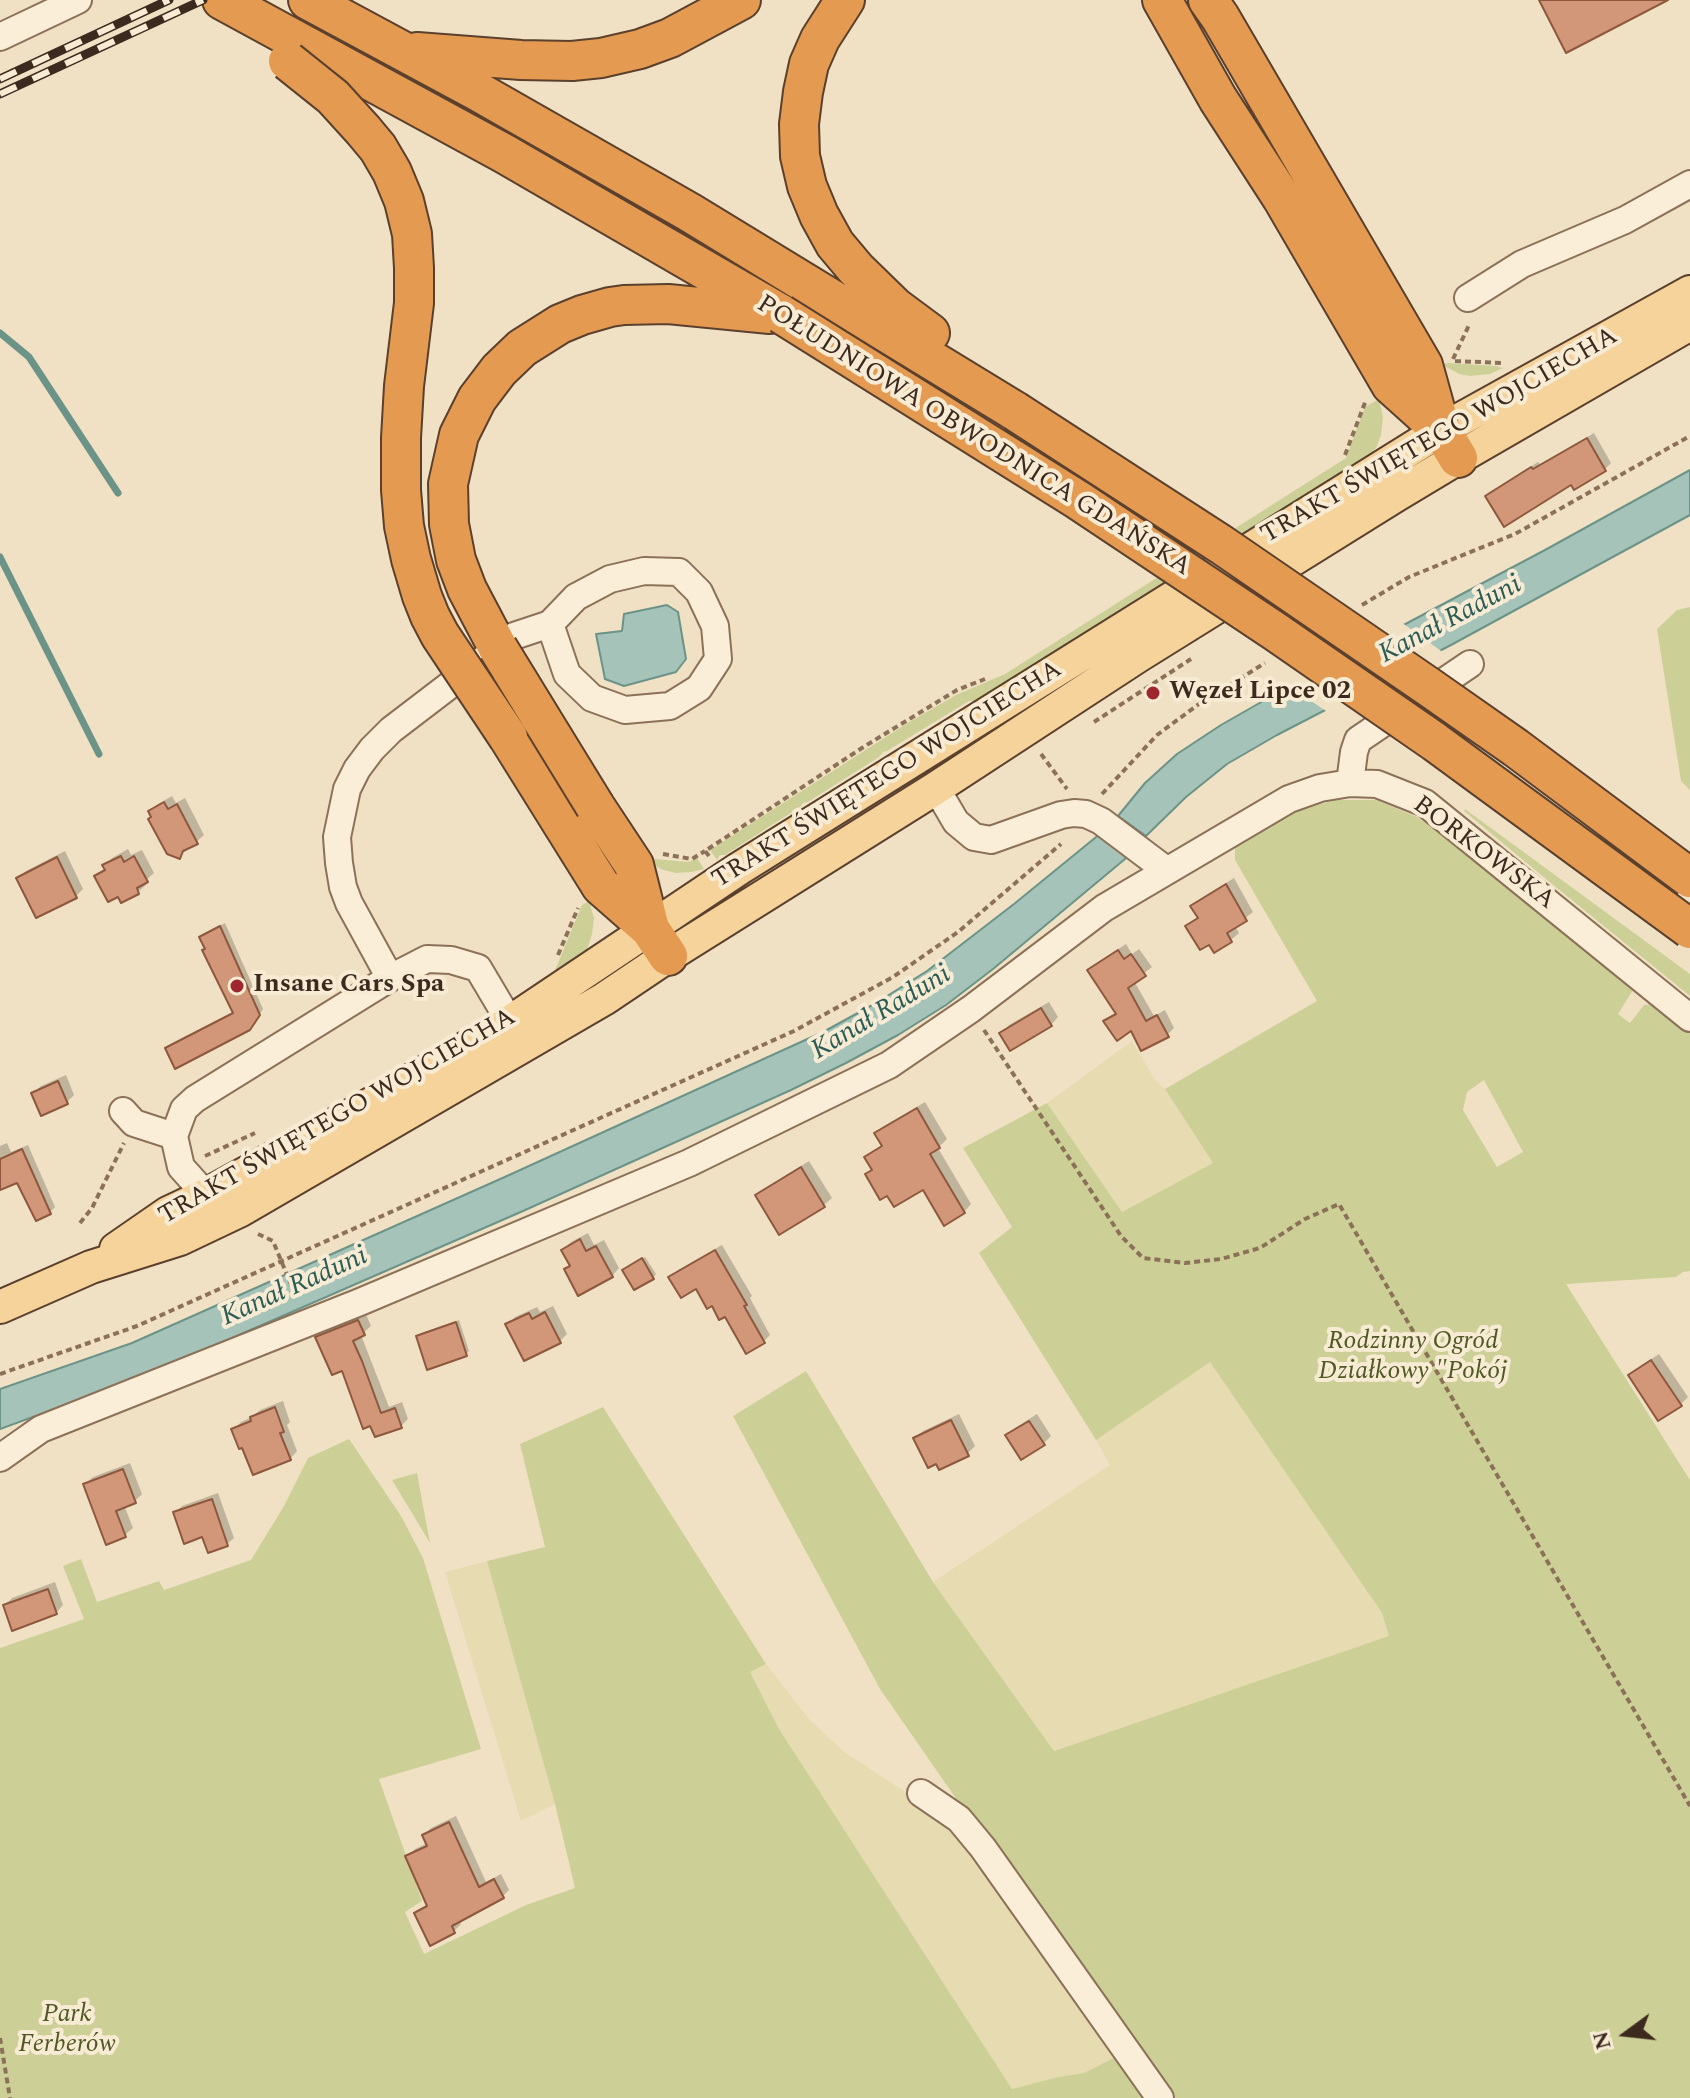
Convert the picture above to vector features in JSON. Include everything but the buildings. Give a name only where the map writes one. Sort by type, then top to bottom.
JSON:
[{"type":"highway","points":[[203,0],[236,29],[288,61],[333,97],[378,148],[392,172],[404,201],[412,234],[414,303],[404,386],[401,490],[404,526],[422,596],[440,635],[508,737],[579,816],[634,865],[659,943]]},
{"type":"highway","name":"POŁUDNIOWA OBWODNICA GDAŃSKA","points":[[222,0],[505,154],[781,314],[1078,500],[1435,742],[1690,929]]},
{"type":"highway","name":"POŁUDNIOWA OBWODNICA GDAŃSKA","points":[[308,0],[689,212],[1015,411],[1222,545],[1429,687],[1690,878]]},
{"type":"highway","points":[[403,51],[521,60],[601,58],[620,55],[670,38],[741,0]]},
{"type":"highway","points":[[845,0],[820,39],[809,64],[803,92],[799,124],[800,156],[807,186],[835,244],[856,269],[919,326],[964,354],[1015,411]]},
{"type":"highway","points":[[1162,0],[1218,99],[1302,232],[1391,385],[1450,444]]},
{"type":"highway","points":[[1208,0],[1423,365],[1450,444]]},
{"type":"highway","points":[[659,943],[601,886],[579,816],[483,622],[456,560],[449,524],[448,484],[459,435],[477,399],[499,370],[522,348],[560,324],[624,305],[649,304],[781,314]]},
{"type":"main road","name":"TRAKT ŚWIĘTEGO WOJCIECHA","points":[[0,1307],[91,1267],[180,1239],[241,1210],[604,999],[740,868],[1450,444],[1690,292]]},
{"type":"main road","name":"TRAKT ŚWIĘTEGO WOJCIECHA","points":[[91,1267],[168,1213],[359,1111],[510,1022],[659,943],[936,788],[1138,656],[1450,444],[1690,324]]},
{"type":"street","points":[[0,37],[78,0]]},
{"type":"street","points":[[1468,298],[1522,264],[1625,220],[1690,184]]},
{"type":"street","points":[[390,978],[358,922],[343,887],[337,837],[347,789],[357,769],[391,730],[514,636],[550,624],[576,597],[610,579],[644,571],[679,572],[699,592],[715,626],[718,659],[699,688],[670,706],[625,710],[592,698],[567,674],[550,624]]},
{"type":"street","points":[[1350,783],[1358,740],[1470,664]]},
{"type":"street","name":"BORKOWSKA","points":[[1157,862],[1289,799],[1320,788],[1350,783],[1377,784],[1425,803],[1690,1018]]},
{"type":"street","name":"TRAKT ŚWIĘTEGO WOJCIECHA","points":[[936,788],[956,822],[974,837],[991,840],[1061,815],[1086,814],[1100,809],[1157,862]]},
{"type":"street","points":[[0,1458],[41,1429],[347,1308],[689,1163],[889,1065],[971,1009],[1104,908],[1157,862]]},
{"type":"street","points":[[206,1195],[181,1167],[174,1136],[184,1109],[195,1099],[390,978],[427,959],[451,960],[478,968],[510,1022]]},
{"type":"street","points":[[128,1117],[174,1136]]},
{"type":"street","points":[[921,1793],[959,1819],[983,1848],[1160,2098]]},
{"type":"path","points":[[1452,361],[1472,320],[1468,298]]},
{"type":"path","points":[[1356,608],[1409,577],[1515,534],[1690,436]]},
{"type":"path","points":[[1100,809],[1113,780],[1157,735],[1199,704],[1277,655]]},
{"type":"path","points":[[1038,749],[1062,783]]},
{"type":"path","points":[[0,1374],[137,1326],[794,1031],[893,977],[958,932],[1068,838]]},
{"type":"path","points":[[554,965],[581,898],[601,886]]},
{"type":"path","points":[[971,1009],[1121,1236],[1143,1258],[1185,1263],[1221,1259],[1260,1248],[1305,1219],[1339,1204],[1690,1806]]},
{"type":"path","points":[[80,1223],[92,1208],[128,1117]]},
{"type":"path","points":[[181,1167],[255,1133]]},
{"type":"path","points":[[241,1210],[252,1231],[273,1241],[298,1303]]},
{"type":"path","points":[[0,2038],[10,2098]]},
{"type":"shaded area","points":[[1132,1041],[1155,1080],[1165,1089],[1213,1163],[1122,1212],[1047,1103]]},
{"type":"shaded area","points":[[1210,1361],[1382,1613],[1390,1636],[1054,1751],[933,1582],[1110,1465],[1096,1440]]},
{"type":"shaded area","points":[[488,1561],[555,1804],[521,1821],[445,1572]]},
{"type":"shaded area","points":[[766,1664],[809,1719],[843,1751],[954,1824],[1118,2057],[1084,2073],[1012,2089],[779,1729],[749,1671]]},
{"type":"green space","points":[[1441,364],[1503,368],[1490,374],[1470,376]]},
{"type":"green space","points":[[1379,399],[1383,417],[1381,435],[1376,448],[1362,463],[1271,517],[1011,683],[969,701],[883,752],[725,855],[720,855],[717,860],[710,850],[906,724],[956,695],[1005,674],[1346,458],[1365,407]]},
{"type":"green space","points":[[1690,607],[1690,790],[1681,781],[1657,629],[1677,610]]},
{"type":"green space","name":"Rodzinny Ogród Działkowy \"Pokój","points":[[1335,800],[1376,800],[1417,817],[1496,873],[1635,987],[1618,1014],[1630,1023],[1644,1005],[1654,1004],[1690,1032],[1690,1271],[1676,1277],[1566,1284],[1690,1480],[1690,2098],[1164,2098],[880,1689],[733,1416],[806,1371],[933,1582],[1054,1751],[1389,1636],[1382,1613],[1210,1362],[1096,1440],[979,1253],[1012,1227],[963,1148],[1047,1103],[1122,1212],[1213,1163],[1165,1089],[1317,1001],[1235,860],[1235,842],[1297,811]],"holes":[[[1484,1080],[1523,1152],[1497,1167],[1463,1110],[1467,1092]]]},
{"type":"green space","points":[[1464,811],[1690,974],[1690,996]]},
{"type":"green space","points":[[697,858],[704,869],[691,872],[676,873],[650,863],[655,859],[689,862]]},
{"type":"green space","points":[[589,901],[594,918],[588,947],[551,980],[582,905]]},
{"type":"green space","name":"Park Ferberów","points":[[603,1407],[766,1664],[750,1672],[779,1729],[1012,2089],[1084,2073],[1122,2054],[1152,2098],[0,2098],[0,1648],[84,1619],[63,1566],[81,1559],[97,1602],[159,1581],[164,1590],[251,1560],[284,1506],[308,1458],[349,1439],[401,1516],[423,1558],[481,1749],[379,1779],[422,1901],[405,1912],[424,1954],[526,1905],[575,1888],[555,1804],[487,1561],[545,1547],[520,1444]]},
{"type":"green space","points":[[417,1473],[430,1543],[392,1480]]},
{"type":"water","name":"Kanał Raduni","points":[[1690,470],[1690,515],[1227,764],[1186,797],[1146,836],[1118,816],[1145,783],[1177,754],[1221,725]]},
{"type":"water","points":[[667,605],[678,612],[686,659],[676,672],[624,686],[605,679],[596,634],[622,631],[624,614]]},
{"type":"water","name":"Kanał Raduni","points":[[1101,833],[1131,854],[993,969],[946,1005],[898,1035],[791,1090],[523,1211],[152,1373],[0,1429],[0,1389],[132,1343],[825,1031],[927,971]]},
{"type":"pier","points":[[1401,622],[1444,653],[1329,713],[1286,684]]},
{"type":"waterway","points":[[0,333],[29,357],[118,493]]},
{"type":"waterway","points":[[0,557],[99,754]]},
{"type":"railway","points":[[0,79],[169,0]]},
{"type":"railway","points":[[0,94],[203,0]]},
{"type":"place","name":"Węzeł Lipce 02","points":[[1153,693]]},
{"type":"place","name":"Insane Cars Spa","points":[[237,986]]}]
